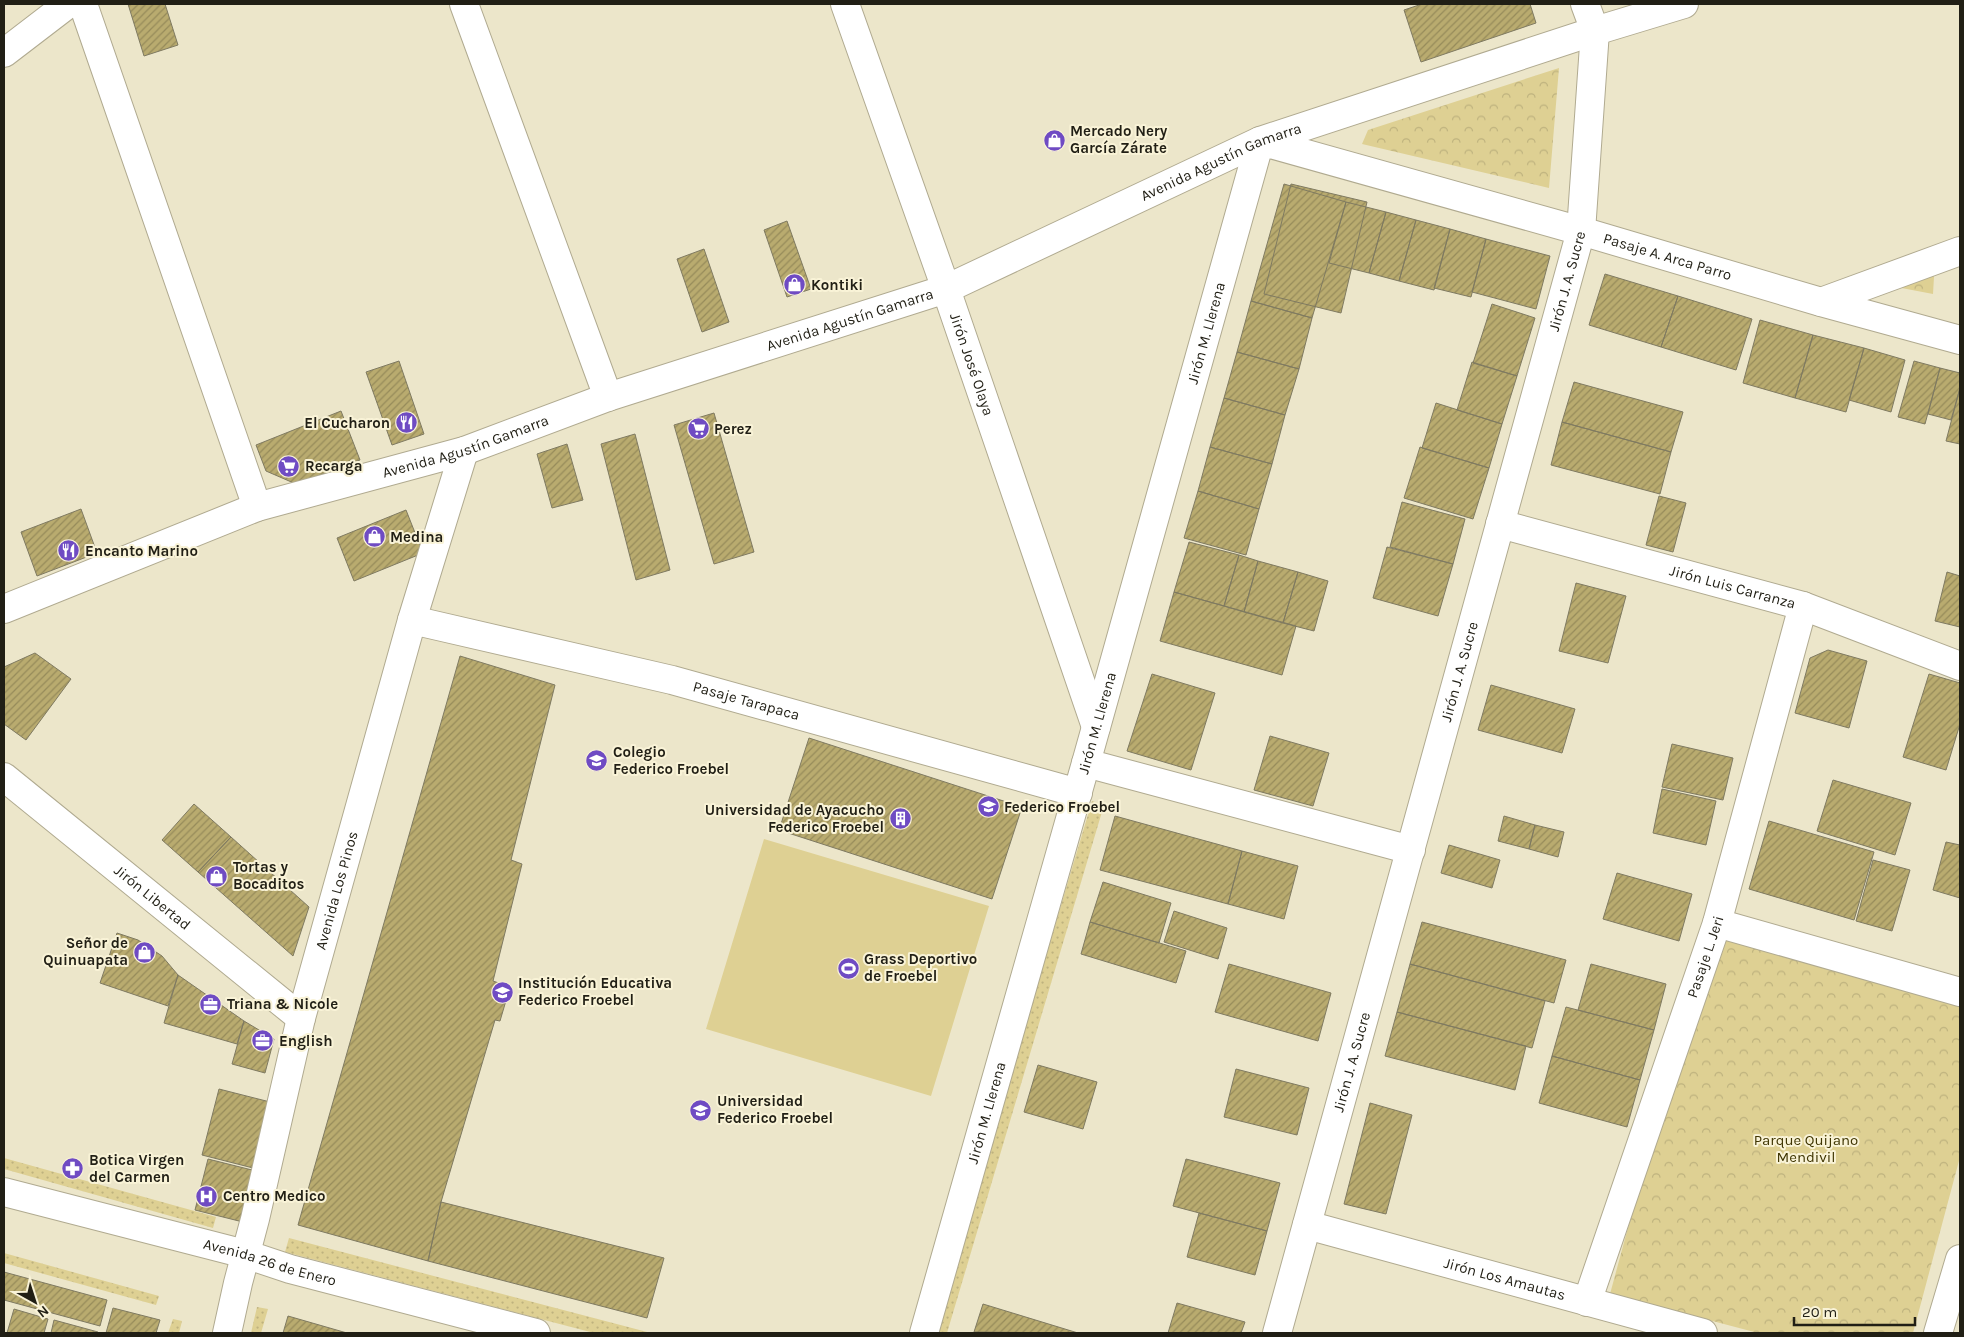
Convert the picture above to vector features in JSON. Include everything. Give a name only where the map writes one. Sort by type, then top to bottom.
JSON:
[{"type":"street","points":[[4,53],[68,4]]},
{"type":"street","points":[[83,4],[257,507]]},
{"type":"street","points":[[464,4],[608,397]]},
{"type":"street","name":"Jirón José Olaya","points":[[845,4],[946,289],[1096,726]]},
{"type":"street","name":"Jirón J. A. Sucre","points":[[1277,1333],[1581,231],[1595,31],[1585,4]]},
{"type":"street","name":"Avenida Agustín Gamarra","points":[[4,609],[257,507],[464,451],[608,397],[946,289],[1260,142],[1595,31],[1684,4]]},
{"type":"street","name":"Pasaje A. Arca Parro","points":[[1260,142],[1581,231],[1821,302],[1960,340]]},
{"type":"street","name":"Jirón M. Llerena","points":[[924,1333],[1078,793],[1260,142]]},
{"type":"street","points":[[1821,302],[1960,251]]},
{"type":"street","name":"Avenida Los Pinos","points":[[227,1333],[245,1254],[256,1219],[301,1018],[412,620],[464,451]]},
{"type":"street","name":"Jirón Luis Carranza","points":[[1500,524],[1803,606],[1960,666]]},
{"type":"street","name":"Pasaje L. Jeri","points":[[1587,1302],[1717,923],[1803,606]]},
{"type":"street","name":"Pasaje Tarapaca","points":[[412,620],[672,680],[1078,793]]},
{"type":"street","points":[[1086,763],[1410,850]]},
{"type":"street","name":"Jirón Libertad","points":[[4,777],[301,1018]]},
{"type":"street","points":[[1717,923],[1960,992]]},
{"type":"street","name":"Avenida 26 de Enero","points":[[4,1192],[245,1254],[290,1268],[536,1333]]},
{"type":"street","name":"Jirón Los Amautas","points":[[1307,1225],[1703,1333]]},
{"type":"street","points":[[1938,1333],[1960,1260]]},
{"type":"green space","points":[[1559,68],[1549,188],[1362,144],[1368,130]]},
{"type":"green space","points":[[1935,260],[1933,294],[1870,282]]},
{"type":"green space","points":[[1092,801],[1104,805],[947,1333],[934,1333]]},
{"type":"green space","name":"Grass Deportivo de Froebel","points":[[764,839],[989,906],[931,1096],[706,1029]]},
{"type":"green space","name":"Parque Quijano Mendivil","points":[[1711,922],[1960,988],[1960,1157],[1913,1333],[1758,1333],[1610,1294]]},
{"type":"green space","points":[[1801,1123],[1811,1123],[1823,1130],[1830,1142],[1830,1152],[1823,1164],[1811,1171],[1801,1171],[1793,1167],[1786,1160],[1782,1152],[1782,1142],[1786,1134],[1793,1127]]},
{"type":"green space","points":[[4,1158],[216,1217],[213,1228],[4,1169]]},
{"type":"green space","points":[[289,1238],[651,1333],[594,1333],[285,1252]]},
{"type":"green space","points":[[4,1253],[159,1296],[156,1305],[4,1263]]},
{"type":"green space","points":[[257,1307],[268,1309],[261,1333],[251,1333]]},
{"type":"green space","points":[[173,1319],[182,1321],[179,1333],[168,1333]]},
{"type":"building","points":[[128,4],[165,4],[178,45],[144,56]]},
{"type":"building","points":[[1422,4],[1530,4],[1536,23],[1421,62],[1404,10]]},
{"type":"building","points":[[1284,184],[1346,202],[1312,318],[1251,301]]},
{"type":"building","points":[[1291,184],[1367,202],[1341,313],[1264,294]]},
{"type":"building","points":[[1346,202],[1386,212],[1369,273],[1329,263]]},
{"type":"building","points":[[1386,212],[1416,220],[1399,281],[1369,273]]},
{"type":"building","points":[[1416,220],[1450,229],[1434,290],[1399,281]]},
{"type":"building","points":[[787,221],[811,289],[787,297],[764,230]]},
{"type":"building","points":[[1450,229],[1486,239],[1471,297],[1434,288]]},
{"type":"building","points":[[1486,239],[1550,256],[1536,309],[1472,292]]},
{"type":"building","points":[[704,249],[729,322],[702,332],[677,259]]},
{"type":"building","points":[[1605,274],[1678,296],[1661,347],[1589,325]]},
{"type":"building","points":[[1678,296],[1752,319],[1736,370],[1661,347]]},
{"type":"building","points":[[1251,301],[1312,318],[1299,369],[1237,352]]},
{"type":"building","points":[[1492,304],[1535,318],[1517,376],[1473,363]]},
{"type":"building","points":[[1760,320],[1813,335],[1795,398],[1743,383]]},
{"type":"building","points":[[1813,335],[1864,348],[1846,412],[1795,398]]},
{"type":"building","points":[[1864,348],[1905,360],[1891,412],[1849,400]]},
{"type":"building","points":[[1237,352],[1299,369],[1285,415],[1224,398]]},
{"type":"building","points":[[399,361],[424,434],[392,445],[366,372]]},
{"type":"building","points":[[1914,361],[1940,368],[1925,424],[1898,417]]},
{"type":"building","points":[[1472,362],[1517,376],[1502,424],[1457,410]]},
{"type":"building","points":[[1940,368],[1960,373],[1960,388],[1951,420],[1928,414]]},
{"type":"building","points":[[1574,382],[1683,412],[1671,452],[1562,422]]},
{"type":"building","points":[[1960,388],[1960,444],[1946,441]]},
{"type":"building","points":[[1224,398],[1285,415],[1272,464],[1210,447]]},
{"type":"building","points":[[1436,403],[1502,424],[1489,468],[1422,448]]},
{"type":"building","points":[[341,411],[360,460],[296,484],[266,471],[256,445]]},
{"type":"building","points":[[714,413],[754,552],[714,564],[674,425]]},
{"type":"building","points":[[1562,422],[1671,452],[1660,494],[1551,465]]},
{"type":"building","points":[[635,434],[670,570],[636,580],[601,444]]},
{"type":"building","points":[[567,444],[583,500],[552,508],[537,454]]},
{"type":"building","points":[[1210,447],[1272,464],[1259,509],[1198,491]]},
{"type":"building","points":[[1420,447],[1489,468],[1473,519],[1404,498]]},
{"type":"building","points":[[1198,491],[1259,509],[1246,555],[1184,538]]},
{"type":"building","points":[[1659,496],[1686,503],[1673,552],[1646,545]]},
{"type":"building","points":[[1402,502],[1465,519],[1453,564],[1390,547]]},
{"type":"building","points":[[81,509],[97,553],[37,576],[21,532]]},
{"type":"building","points":[[406,510],[423,553],[354,581],[337,538]]},
{"type":"building","points":[[1189,542],[1239,555],[1224,606],[1174,592]]},
{"type":"building","points":[[1387,547],[1453,564],[1438,616],[1373,598]]},
{"type":"building","points":[[1239,555],[1258,561],[1244,612],[1224,606]]},
{"type":"building","points":[[1258,561],[1298,572],[1283,623],[1244,612]]},
{"type":"building","points":[[1298,572],[1328,581],[1314,631],[1283,623]]},
{"type":"building","points":[[1947,572],[1960,576],[1960,627],[1935,621]]},
{"type":"building","points":[[1576,583],[1626,596],[1608,663],[1559,651]]},
{"type":"building","points":[[1174,592],[1296,626],[1282,675],[1160,641]]},
{"type":"building","points":[[1828,650],[1867,661],[1849,728],[1795,713],[1810,658]]},
{"type":"building","points":[[35,653],[71,679],[26,740],[4,724],[4,667]]},
{"type":"building","points":[[460,656],[555,685],[511,860],[522,864],[493,981],[510,987],[500,1021],[495,1020],[441,1202],[428,1261],[298,1225]]},
{"type":"building","points":[[1152,674],[1215,693],[1191,770],[1127,751]]},
{"type":"building","points":[[1929,674],[1960,683],[1960,724],[1946,770],[1903,757]]},
{"type":"building","points":[[1491,685],[1575,709],[1562,753],[1478,730]]},
{"type":"building","points":[[1270,736],[1329,753],[1313,806],[1254,790]]},
{"type":"building","name":"Universidad de Ayacucho Federico Froebel","points":[[809,738],[1022,807],[992,899],[779,830]]},
{"type":"building","points":[[1672,744],[1733,758],[1723,800],[1662,787]]},
{"type":"building","points":[[1833,780],[1911,803],[1895,855],[1817,831]]},
{"type":"building","points":[[1662,789],[1716,801],[1706,845],[1653,833]]},
{"type":"building","points":[[194,804],[231,837],[198,872],[162,840]]},
{"type":"building","points":[[1115,816],[1242,851],[1228,904],[1100,870]]},
{"type":"building","points":[[1504,816],[1535,825],[1529,849],[1498,841]]},
{"type":"building","points":[[1769,821],[1874,852],[1854,920],[1749,889]]},
{"type":"building","points":[[1535,825],[1564,832],[1558,857],[1529,849]]},
{"type":"building","points":[[231,837],[309,907],[293,956],[198,872]]},
{"type":"building","points":[[1946,842],[1960,845],[1960,898],[1933,890]]},
{"type":"building","points":[[1449,845],[1500,860],[1492,888],[1441,873]]},
{"type":"building","points":[[1242,851],[1298,866],[1284,919],[1228,904]]},
{"type":"building","points":[[1873,860],[1910,870],[1892,931],[1856,921]]},
{"type":"building","points":[[1617,873],[1692,894],[1679,941],[1603,919]]},
{"type":"building","points":[[1103,882],[1171,903],[1159,943],[1090,922]]},
{"type":"building","points":[[1174,911],[1227,928],[1218,959],[1164,942]]},
{"type":"building","points":[[1090,922],[1186,951],[1176,983],[1081,954]]},
{"type":"building","points":[[1422,922],[1566,960],[1554,1003],[1410,964]]},
{"type":"building","points":[[117,933],[138,940],[162,956],[178,975],[168,1006],[100,983]]},
{"type":"building","points":[[1229,964],[1331,993],[1318,1041],[1215,1012]]},
{"type":"building","points":[[1410,964],[1545,1001],[1532,1048],[1397,1012]]},
{"type":"building","points":[[1591,964],[1666,984],[1654,1030],[1578,1010]]},
{"type":"building","points":[[178,975],[244,1021],[237,1044],[164,1023]]},
{"type":"building","points":[[1566,1007],[1654,1030],[1640,1080],[1552,1056]]},
{"type":"building","points":[[1397,1012],[1526,1046],[1515,1090],[1385,1056]]},
{"type":"building","points":[[244,1021],[274,1039],[265,1073],[232,1064]]},
{"type":"building","points":[[1552,1056],[1640,1080],[1627,1127],[1539,1103]]},
{"type":"building","points":[[1038,1065],[1097,1082],[1083,1129],[1024,1112]]},
{"type":"building","points":[[1236,1069],[1309,1088],[1297,1135],[1224,1117]]},
{"type":"building","points":[[219,1089],[274,1103],[257,1169],[202,1155]]},
{"type":"building","points":[[1370,1103],[1412,1115],[1386,1214],[1344,1204]]},
{"type":"building","points":[[208,1159],[256,1171],[243,1222],[195,1210]]},
{"type":"building","points":[[1186,1159],[1280,1183],[1267,1231],[1173,1206]]},
{"type":"building","points":[[441,1202],[664,1258],[647,1318],[428,1261]]},
{"type":"building","points":[[1199,1213],[1267,1231],[1255,1275],[1187,1257]]},
{"type":"building","points":[[4,1272],[107,1300],[100,1326],[4,1300]]},
{"type":"building","points":[[1177,1303],[1245,1322],[1241,1333],[1168,1333]]},
{"type":"building","points":[[983,1304],[1078,1333],[974,1332]]},
{"type":"building","points":[[113,1308],[160,1320],[156,1333],[106,1333]]},
{"type":"building","points":[[14,1309],[48,1319],[44,1333],[7,1333]]},
{"type":"building","points":[[288,1316],[347,1333],[283,1333]]},
{"type":"building","points":[[54,1320],[98,1332],[98,1333],[51,1333]]},
{"type":"place","name":"Mercado Nery García Zárate","points":[[1054,140]]},
{"type":"place","name":"Kontiki","points":[[795,285]]},
{"type":"place","name":"El Cucharon","points":[[406,423]]},
{"type":"place","name":"Perez","points":[[698,429]]},
{"type":"place","name":"Recarga","points":[[289,466]]},
{"type":"place","name":"Medina","points":[[374,537]]},
{"type":"place","name":"Encanto Marino","points":[[69,551]]},
{"type":"place","name":"Colegio Federico Froebel","points":[[597,761]]},
{"type":"place","name":"Federico Froebel","points":[[988,807]]},
{"type":"place","name":"Universidad de Ayacucho Federico Froebel","points":[[900,819]]},
{"type":"place","name":"Tortas y Bocaditos","points":[[217,876]]},
{"type":"place","name":"Señor de Quinuapata","points":[[144,952]]},
{"type":"place","name":"Grass Deportivo de Froebel","points":[[848,968]]},
{"type":"place","name":"Institución Educativa Federico Froebel","points":[[502,992]]},
{"type":"place","name":"Triana & Nicole","points":[[211,1004]]},
{"type":"place","name":"English","points":[[263,1041]]},
{"type":"place","name":"Universidad Federico Froebel","points":[[701,1110]]},
{"type":"place","name":"Botica Virgen del Carmen","points":[[73,1169]]},
{"type":"place","name":"Centro Medico","points":[[207,1196]]}]
